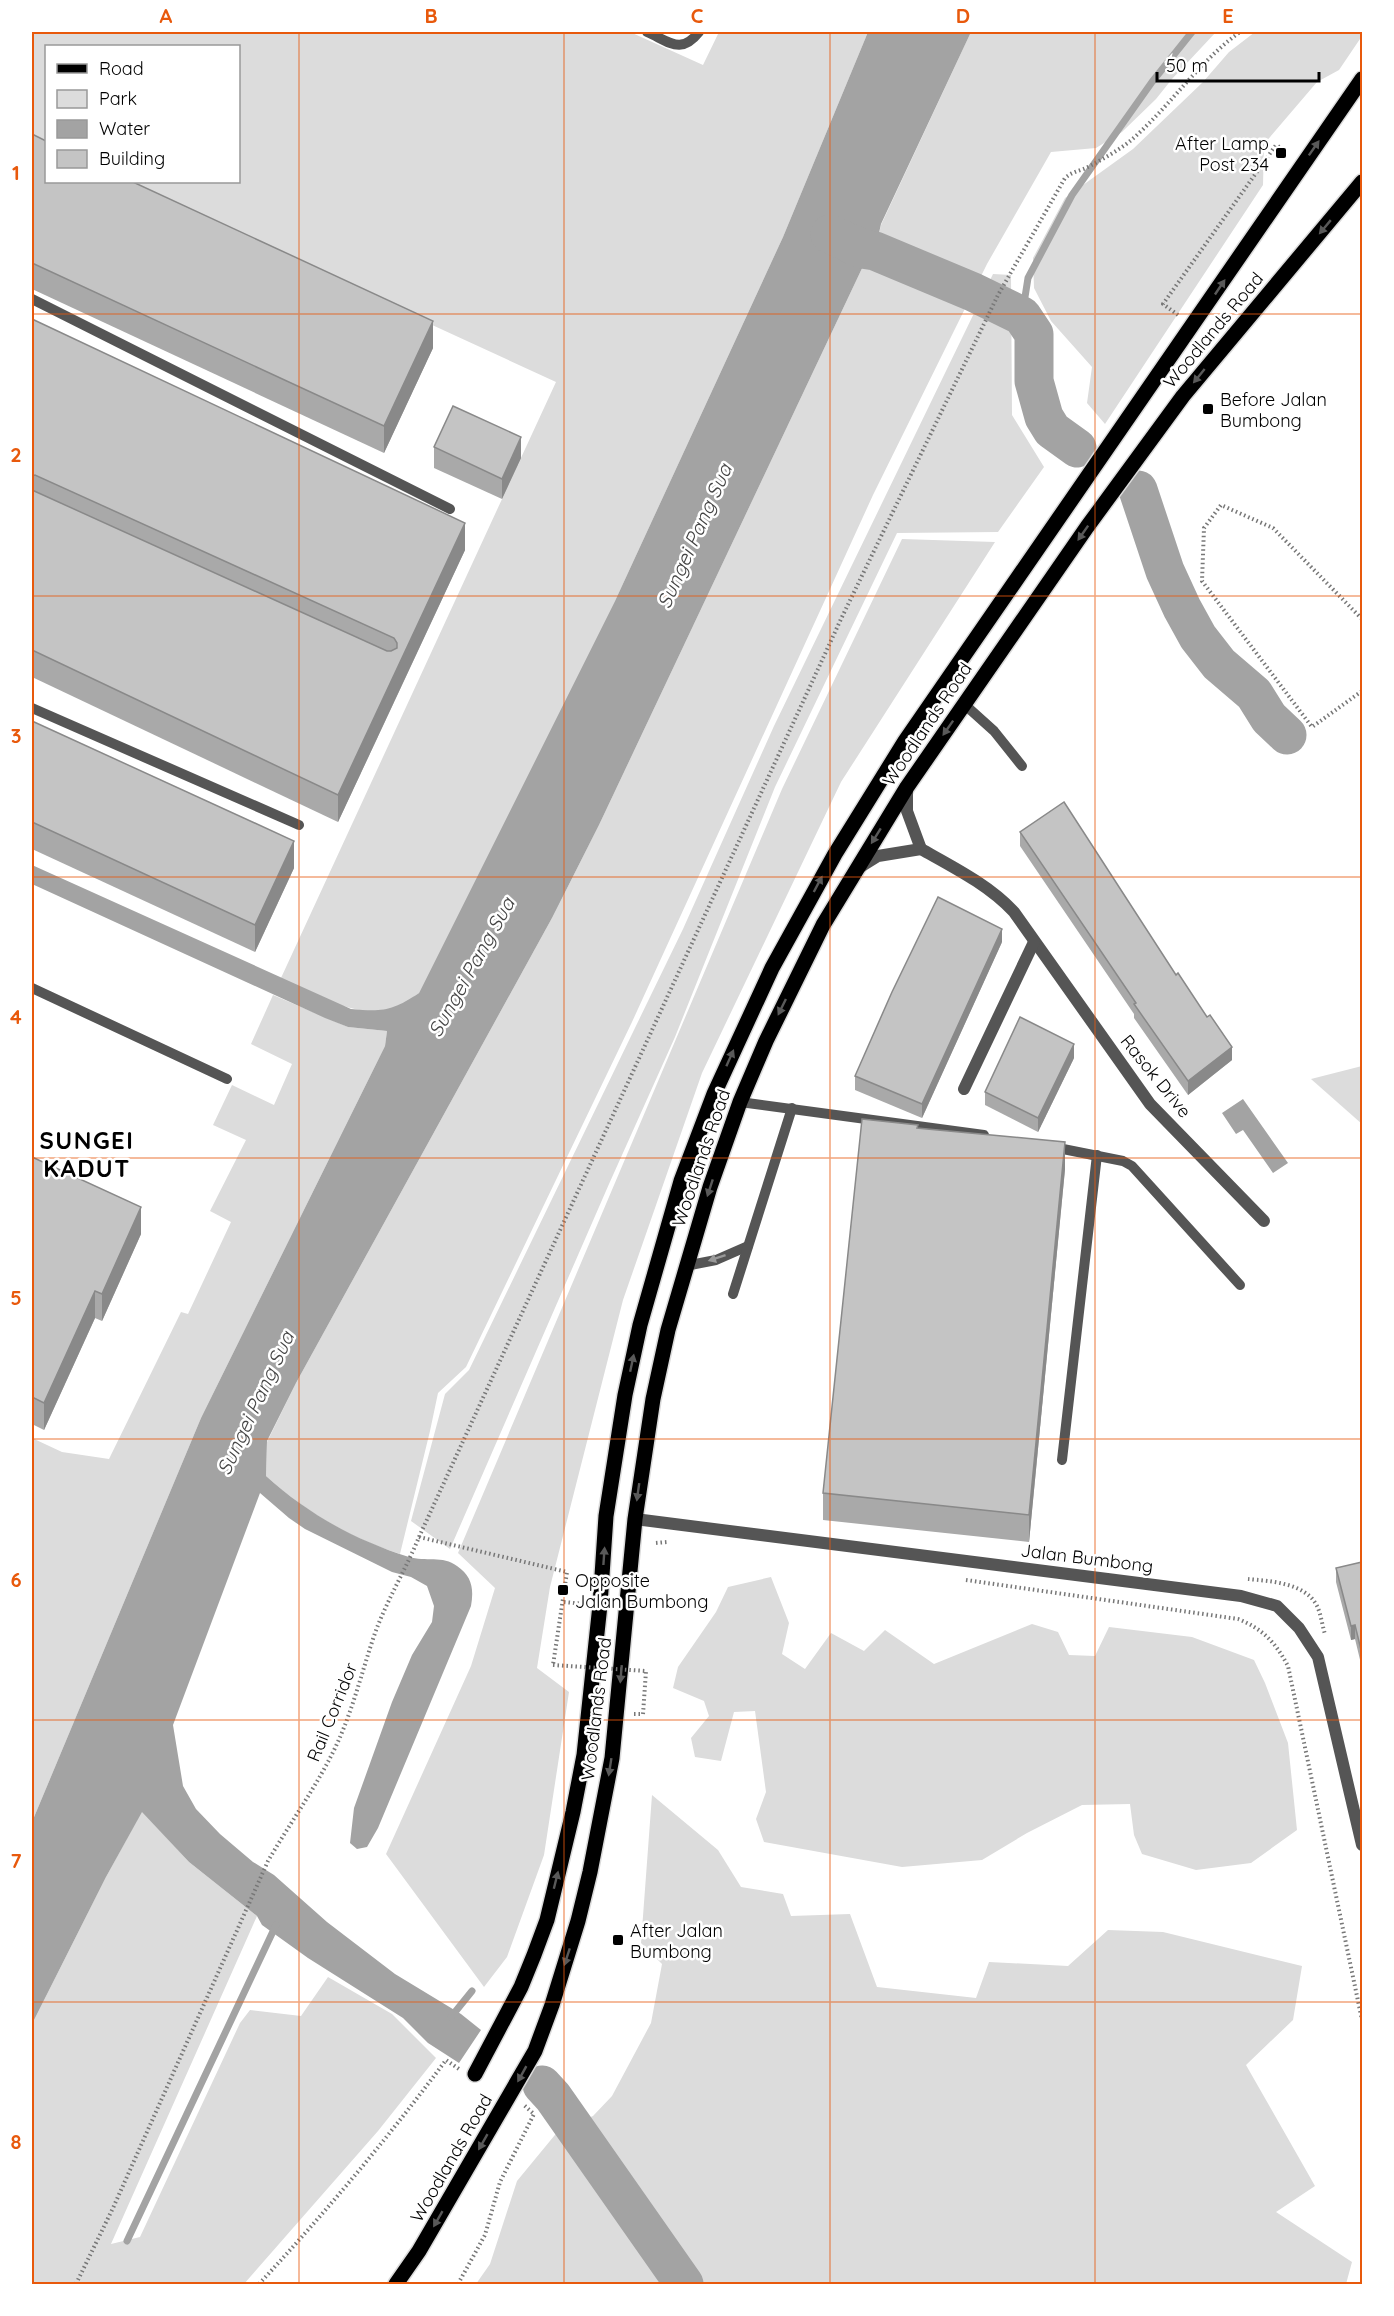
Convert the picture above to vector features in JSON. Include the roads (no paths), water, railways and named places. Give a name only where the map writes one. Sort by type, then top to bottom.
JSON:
[{"type":"main road","name":"Woodlands Road","points":[[475,2074],[521,1987],[547,1920],[584,1755],[600,1605],[606,1516],[625,1395],[640,1324],[681,1181],[742,1029],[772,968],[847,835],[912,732],[1194,326],[1304,163],[1360,90]]},
{"type":"main road","name":"Woodlands Road","points":[[396,2284],[419,2251],[535,2051],[578,1921],[602,1816],[618,1710],[635,1519],[653,1399],[668,1330],[710,1187],[740,1102],[766,1041],[823,925],[855,870],[907,787],[964,704],[1087,527],[1183,396],[1362,182]]},
{"type":"street","points":[[855,870],[878,856],[921,849],[907,811],[907,787]]},
{"type":"street","name":"Rasok Drive","points":[[921,849],[1004,901],[1027,929],[1150,1104],[1264,1221]]},
{"type":"street","points":[[964,1089],[1034,942]]},
{"type":"street","name":"Jalan Bumbong","points":[[635,1519],[1241,1596],[1277,1606],[1299,1628],[1318,1658],[1362,1845]]},
{"type":"lane","points":[[647,32],[679,46],[690,43],[699,32]]},
{"type":"lane","points":[[32,299],[450,509]]},
{"type":"lane","points":[[964,704],[994,731],[1022,766]]},
{"type":"lane","points":[[32,708],[299,825]]},
{"type":"lane","points":[[32,988],[227,1079]]},
{"type":"lane","points":[[740,1102],[998,1138]]},
{"type":"lane","points":[[732,1294],[792,1108]]},
{"type":"lane","points":[[1042,1146],[1123,1161],[1141,1174],[1240,1285]]},
{"type":"lane","points":[[1062,1460],[1097,1155]]},
{"type":"lane","points":[[686,1266],[716,1260],[748,1246]]},
{"type":"water","name":"Sungei Pang Sua","points":[[868,32],[971,32],[881,224],[875,251],[865,262],[599,825],[552,918],[296,1383],[267,1441],[266,1476],[282,1490],[315,1514],[370,1543],[409,1557],[452,1563],[466,1574],[471,1583],[471,1606],[378,1828],[367,1847],[357,1849],[350,1843],[354,1808],[392,1702],[412,1655],[432,1622],[434,1606],[427,1586],[411,1577],[392,1572],[305,1529],[260,1493],[173,1725],[183,1786],[196,1809],[220,1834],[253,1862],[274,1875],[327,1922],[395,1974],[461,2014],[481,2030],[459,2063],[428,2043],[403,2018],[308,1958],[262,1925],[257,1916],[189,1862],[142,1812],[106,1877],[32,2024],[32,1822],[201,1418],[385,1046],[387,1031],[348,1027],[325,1018],[32,884],[32,865],[351,1009],[387,1009],[419,993],[615,601],[783,237]]},
{"type":"water","points":[[1243,1099],[1288,1163],[1273,1173],[1243,1130],[1236,1134],[1222,1113]]},
{"type":"waterway","points":[[1022,316],[1028,278],[1072,195],[1152,82],[1192,32]]},
{"type":"waterway","points":[[830,234],[862,249],[875,251],[973,292],[1022,316],[1034,334],[1034,381],[1044,417],[1052,430],[1077,448]]},
{"type":"waterway","points":[[1138,490],[1165,571],[1198,637],[1219,664],[1254,694],[1269,718],[1287,735]]},
{"type":"waterway","points":[[127,2241],[276,1925]]},
{"type":"waterway","points":[[451,2017],[472,1991]]},
{"type":"waterway","points":[[542,2085],[553,2097],[684,2284]]},
{"type":"place","name":"After Lamp Post 234","points":[[1281,153]]},
{"type":"place","name":"Before Jalan Bumbong","points":[[1208,409]]},
{"type":"place","name":"Opposite Jalan Bumbong","points":[[563,1590]]},
{"type":"place","name":"After Jalan Bumbong","points":[[618,1940]]},
{"type":"district","name":"SUNGEI KADUT","points":[[87,1154]]}]
